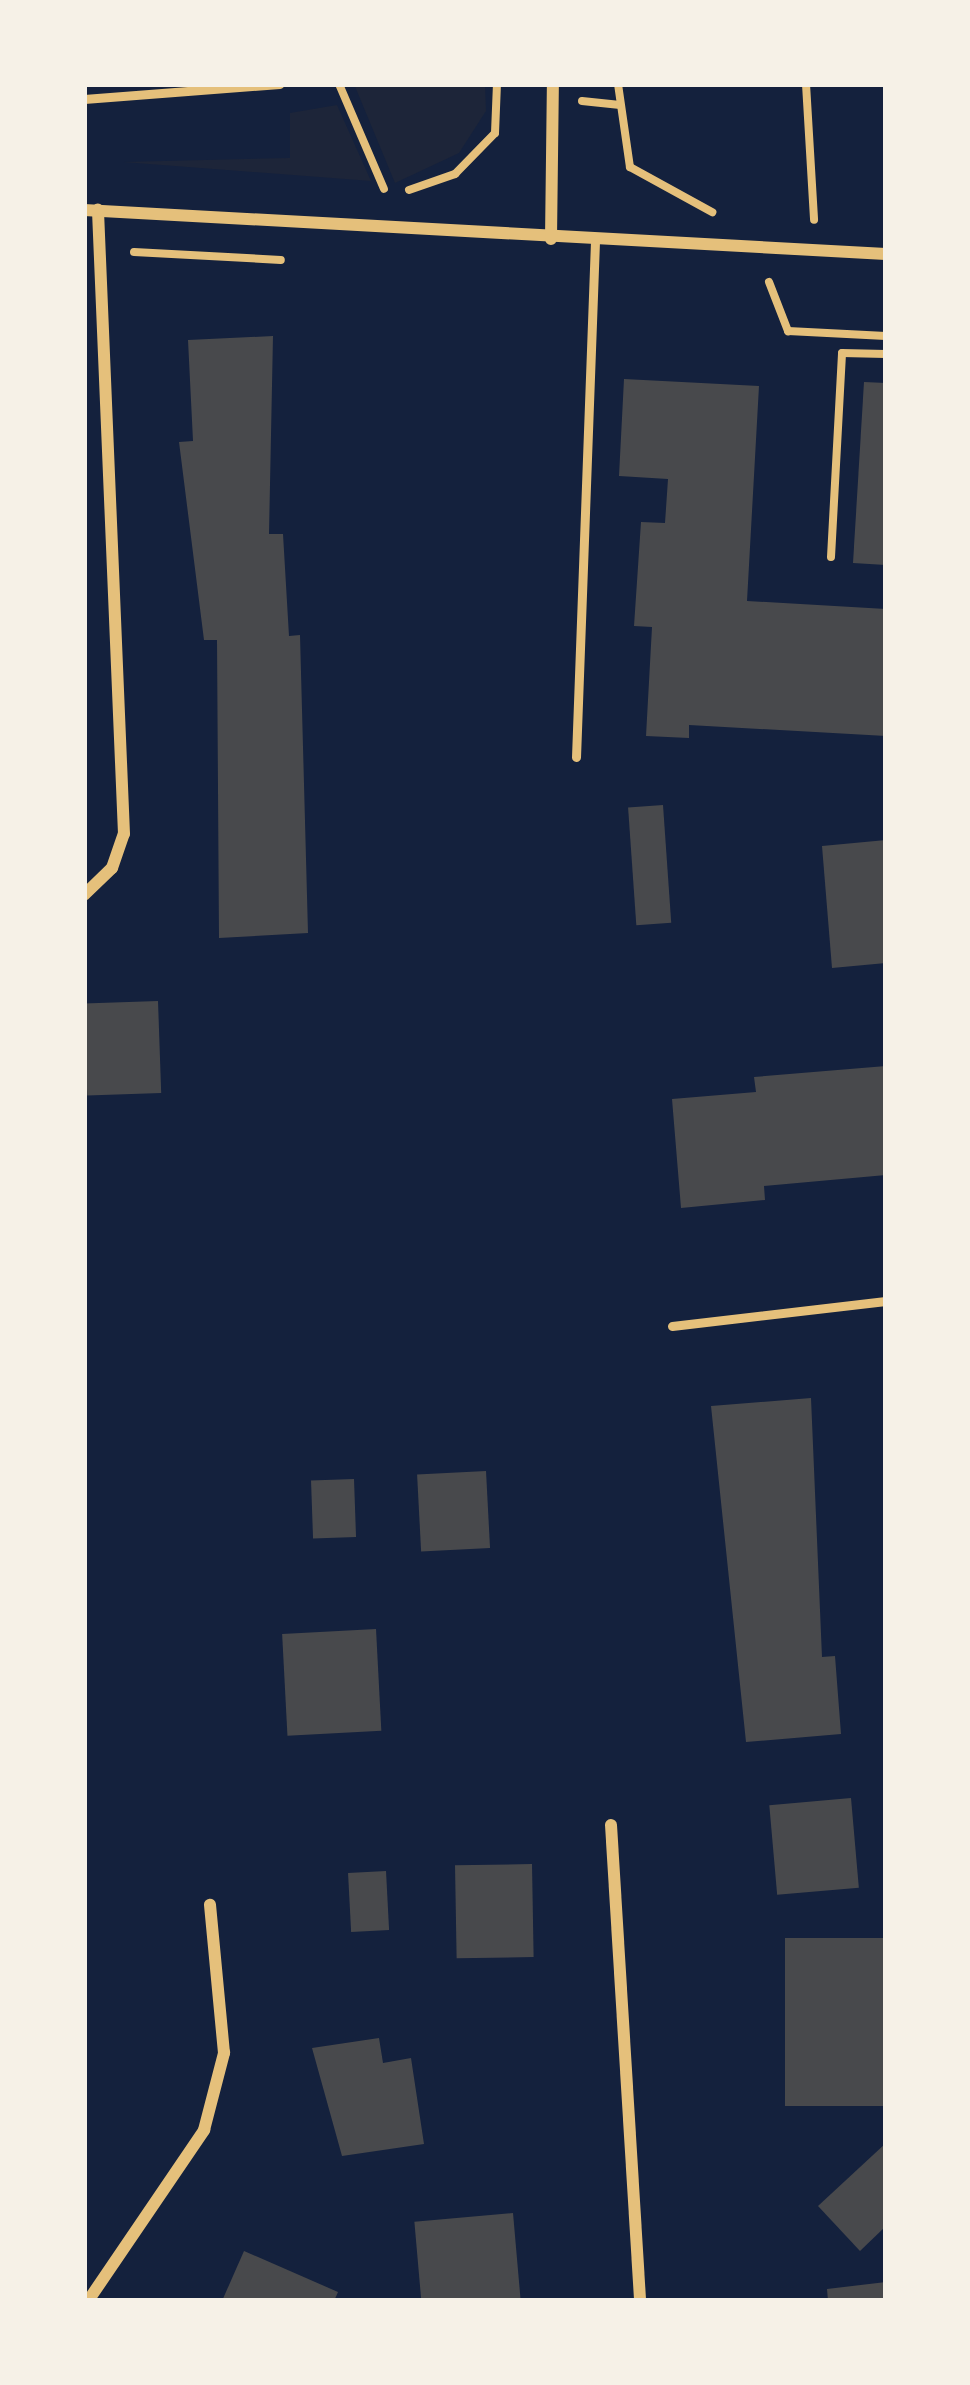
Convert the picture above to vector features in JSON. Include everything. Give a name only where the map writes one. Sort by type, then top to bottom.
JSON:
[{"type":"street","points":[[551,239],[553,84]]},
{"type":"street","points":[[84,895],[112,868],[124,835],[91,210],[886,254]]},
{"type":"street","points":[[610,1825],[640,2301]]},
{"type":"street","points":[[88,2301],[204,2130],[224,2053],[210,1905]]},
{"type":"lane","points":[[84,99],[279,84]]},
{"type":"lane","points":[[576,757],[595,241]]},
{"type":"lane","points":[[671,1325],[886,1301]]},
{"type":"path","points":[[339,84],[384,189]]},
{"type":"path","points":[[361,188],[384,189],[455,174],[495,134],[497,84]]},
{"type":"path","points":[[618,84],[630,167],[656,190],[712,203]]},
{"type":"path","points":[[806,84],[815,250]]},
{"type":"path","points":[[182,256],[292,260]]},
{"type":"path","points":[[753,281],[775,283],[788,332],[886,336]]},
{"type":"path","points":[[832,557],[842,353],[886,355]]},
{"type":"shaded area","points":[[354,84],[485,84],[486,111],[459,153],[395,183]]},
{"type":"shaded area","points":[[337,105],[371,181],[123,162],[290,158],[290,113]]},
{"type":"building","points":[[273,336],[269,534],[283,534],[289,636],[300,635],[308,933],[219,938],[217,640],[204,640],[179,442],[193,441],[188,340]]},
{"type":"building","points":[[624,379],[759,386],[747,601],[886,609],[886,736],[689,725],[689,738],[646,736],[652,627],[634,626],[641,522],[665,523],[668,479],[619,476]]},
{"type":"building","points":[[864,382],[886,383],[886,565],[853,563]]},
{"type":"building","points":[[663,805],[671,923],[636,925],[628,807]]},
{"type":"building","points":[[886,840],[886,963],[832,968],[822,846]]},
{"type":"building","points":[[158,1001],[161,1093],[87,1096],[84,1004]]},
{"type":"building","points":[[886,1066],[886,1175],[764,1186],[765,1200],[681,1208],[672,1099],[756,1092],[754,1077]]},
{"type":"building","points":[[811,1398],[822,1657],[835,1656],[841,1734],[746,1742],[711,1406]]},
{"type":"building","points":[[486,1471],[490,1548],[421,1552],[417,1475]]},
{"type":"building","points":[[354,1479],[356,1537],[313,1538],[311,1481]]},
{"type":"building","points":[[376,1629],[381,1731],[287,1736],[282,1634]]},
{"type":"building","points":[[851,1798],[859,1888],[777,1895],[769,1805]]},
{"type":"building","points":[[532,1864],[534,1957],[457,1958],[455,1865]]},
{"type":"building","points":[[386,1871],[389,1930],[351,1932],[348,1873]]},
{"type":"building","points":[[785,1938],[886,1938],[886,2106],[785,2106]]},
{"type":"building","points":[[379,2038],[383,2063],[411,2058],[424,2144],[342,2156],[312,2048]]},
{"type":"building","points":[[886,2143],[886,2226],[860,2251],[818,2206]]},
{"type":"building","points":[[513,2213],[521,2301],[421,2301],[414,2222]]},
{"type":"building","points":[[244,2251],[338,2292],[334,2301],[222,2301]]},
{"type":"building","points":[[886,2282],[886,2301],[828,2301],[827,2289]]}]
